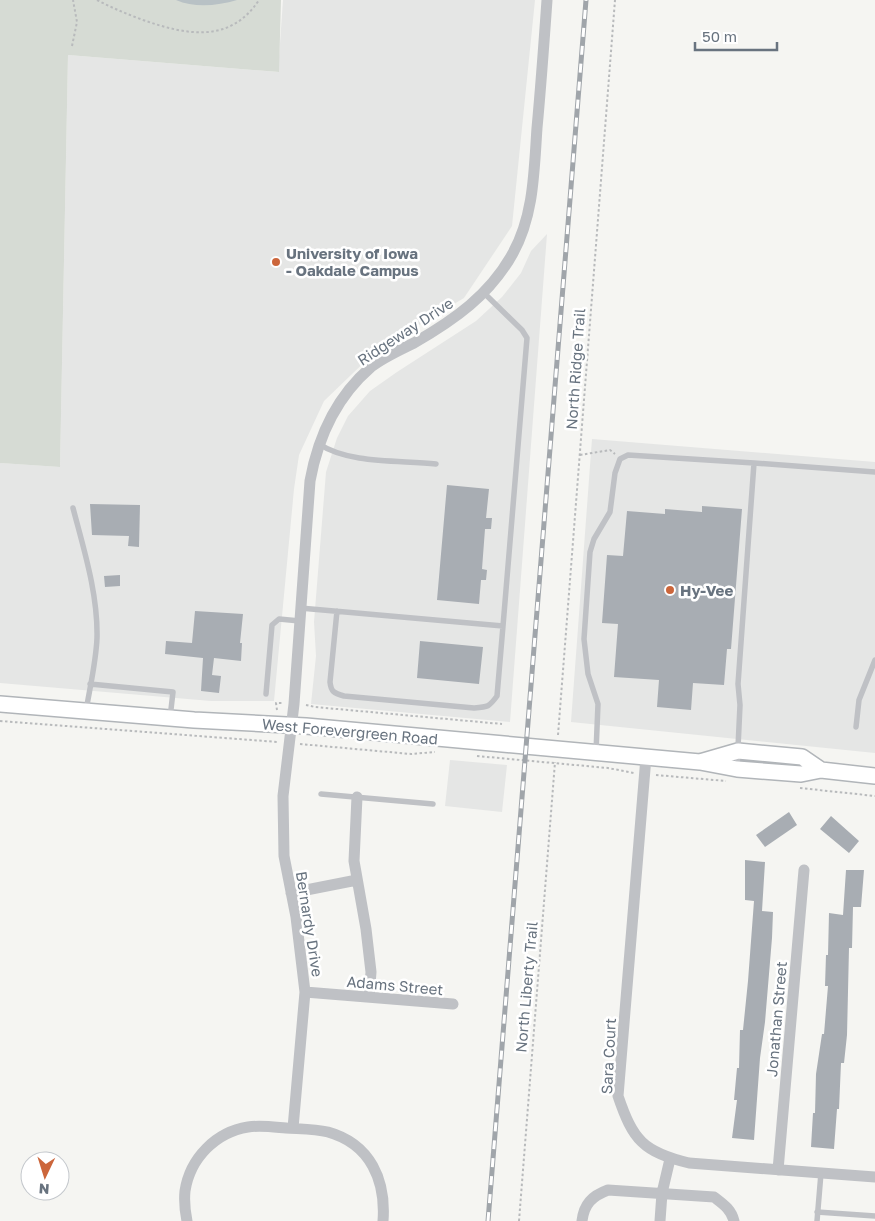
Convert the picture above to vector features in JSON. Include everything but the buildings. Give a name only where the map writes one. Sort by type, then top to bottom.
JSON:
[{"type":"street","name":"Ridgeway Drive","points":[[292,725],[310,481],[319,444],[333,412],[346,393],[372,366],[459,315],[484,293],[503,270],[513,254],[528,218],[532,196],[547,0]]},
{"type":"street","name":"West Forevergreen Road","points":[[0,704],[170,718],[292,725],[700,762],[737,769],[801,774],[821,770],[875,776]]},
{"type":"street","name":"Bernardy Drive","points":[[292,725],[284,796],[284,856],[296,917],[305,992],[294,1128]]},
{"type":"street","name":"West Forevergreen Road","points":[[700,762],[738,752],[802,757],[821,770]]},
{"type":"street","name":"Sara Court","points":[[646,757],[618,1096],[626,1119],[636,1136],[651,1151],[670,1159],[689,1163],[875,1177]]},
{"type":"street","points":[[356,797],[354,853],[371,972],[369,998]]},
{"type":"street","name":"Jonathan Street","points":[[778,1170],[804,870]]},
{"type":"street","points":[[291,894],[357,880]]},
{"type":"street","name":"Adams Street","points":[[305,992],[453,1004]]},
{"type":"street","points":[[187,1221],[185,1190],[189,1176],[203,1152],[212,1143],[234,1130],[248,1127],[294,1128],[328,1132],[342,1138],[365,1154],[374,1166],[379,1178],[383,1193],[383,1221]]},
{"type":"street","points":[[660,1221],[662,1194],[670,1159]]},
{"type":"street","points":[[582,1221],[585,1206],[596,1194],[608,1190],[714,1197],[726,1206],[734,1221]]},
{"type":"lane","points":[[337,611],[330,682],[331,690],[334,694],[474,708],[486,707],[497,696],[528,338],[484,293]]},
{"type":"lane","points":[[319,444],[328,451],[347,457],[436,464]]},
{"type":"lane","points":[[596,753],[598,704],[588,674],[584,639],[590,552],[594,539],[610,512],[615,473],[620,459],[628,455],[642,455],[875,472]]},
{"type":"lane","points":[[737,769],[740,705],[738,684],[754,463]]},
{"type":"lane","points":[[73,508],[90,576],[96,617],[97,638],[86,711]]},
{"type":"lane","points":[[300,608],[503,626]]},
{"type":"lane","points":[[266,694],[272,625],[279,619],[300,621]]},
{"type":"lane","points":[[856,727],[859,700],[875,660]]},
{"type":"lane","points":[[90,684],[173,692],[170,718]]},
{"type":"lane","points":[[321,794],[433,804]]},
{"type":"lane","points":[[817,1221],[821,1173]]},
{"type":"lane","points":[[817,1212],[875,1216]]},
{"type":"path","points":[[72,46],[77,22],[73,0]]},
{"type":"path","points":[[97,0],[112,8],[169,29],[192,33],[219,30],[238,22],[252,11],[259,0]]},
{"type":"path","name":"North Ridge Trail","points":[[557,740],[615,0]]},
{"type":"path","points":[[580,455],[610,450],[620,459]]},
{"type":"path","points":[[277,710],[276,703],[282,703]]},
{"type":"path","points":[[304,704],[315,707],[502,724]]},
{"type":"path","points":[[0,721],[280,742]]},
{"type":"path","points":[[300,744],[411,754],[440,752]]},
{"type":"path","points":[[469,755],[608,768],[631,773]]},
{"type":"path","name":"North Liberty Trail","points":[[519,1221],[556,756]]},
{"type":"shaded area","points":[[0,0],[281,0],[279,72],[68,55],[60,467],[0,463]]},
{"type":"shaded area","points":[[176,0],[237,0],[222,4],[206,5],[183,3]]},
{"type":"shaded area","name":"University of Iowa - Oakdale Campus","points":[[283,0],[535,0],[512,226],[464,298],[377,350],[324,401],[299,455],[294,489],[274,701],[211,701],[0,683],[0,463],[60,467],[68,55],[278,72]]},
{"type":"shaded area","points":[[547,234],[510,722],[311,704],[316,656],[314,622],[326,472],[337,438],[348,416],[370,391],[476,321],[502,297],[521,273],[531,251]]},
{"type":"shaded area","points":[[592,439],[875,462],[875,753],[571,722]]},
{"type":"shaded area","points":[[450,760],[507,765],[502,812],[445,806]]},
{"type":"railway","points":[[488,1221],[586,0]]},
{"type":"place","name":"University of Iowa - Oakdale Campus","points":[[276,262]]},
{"type":"place","name":"Hy-Vee","points":[[670,590]]}]
